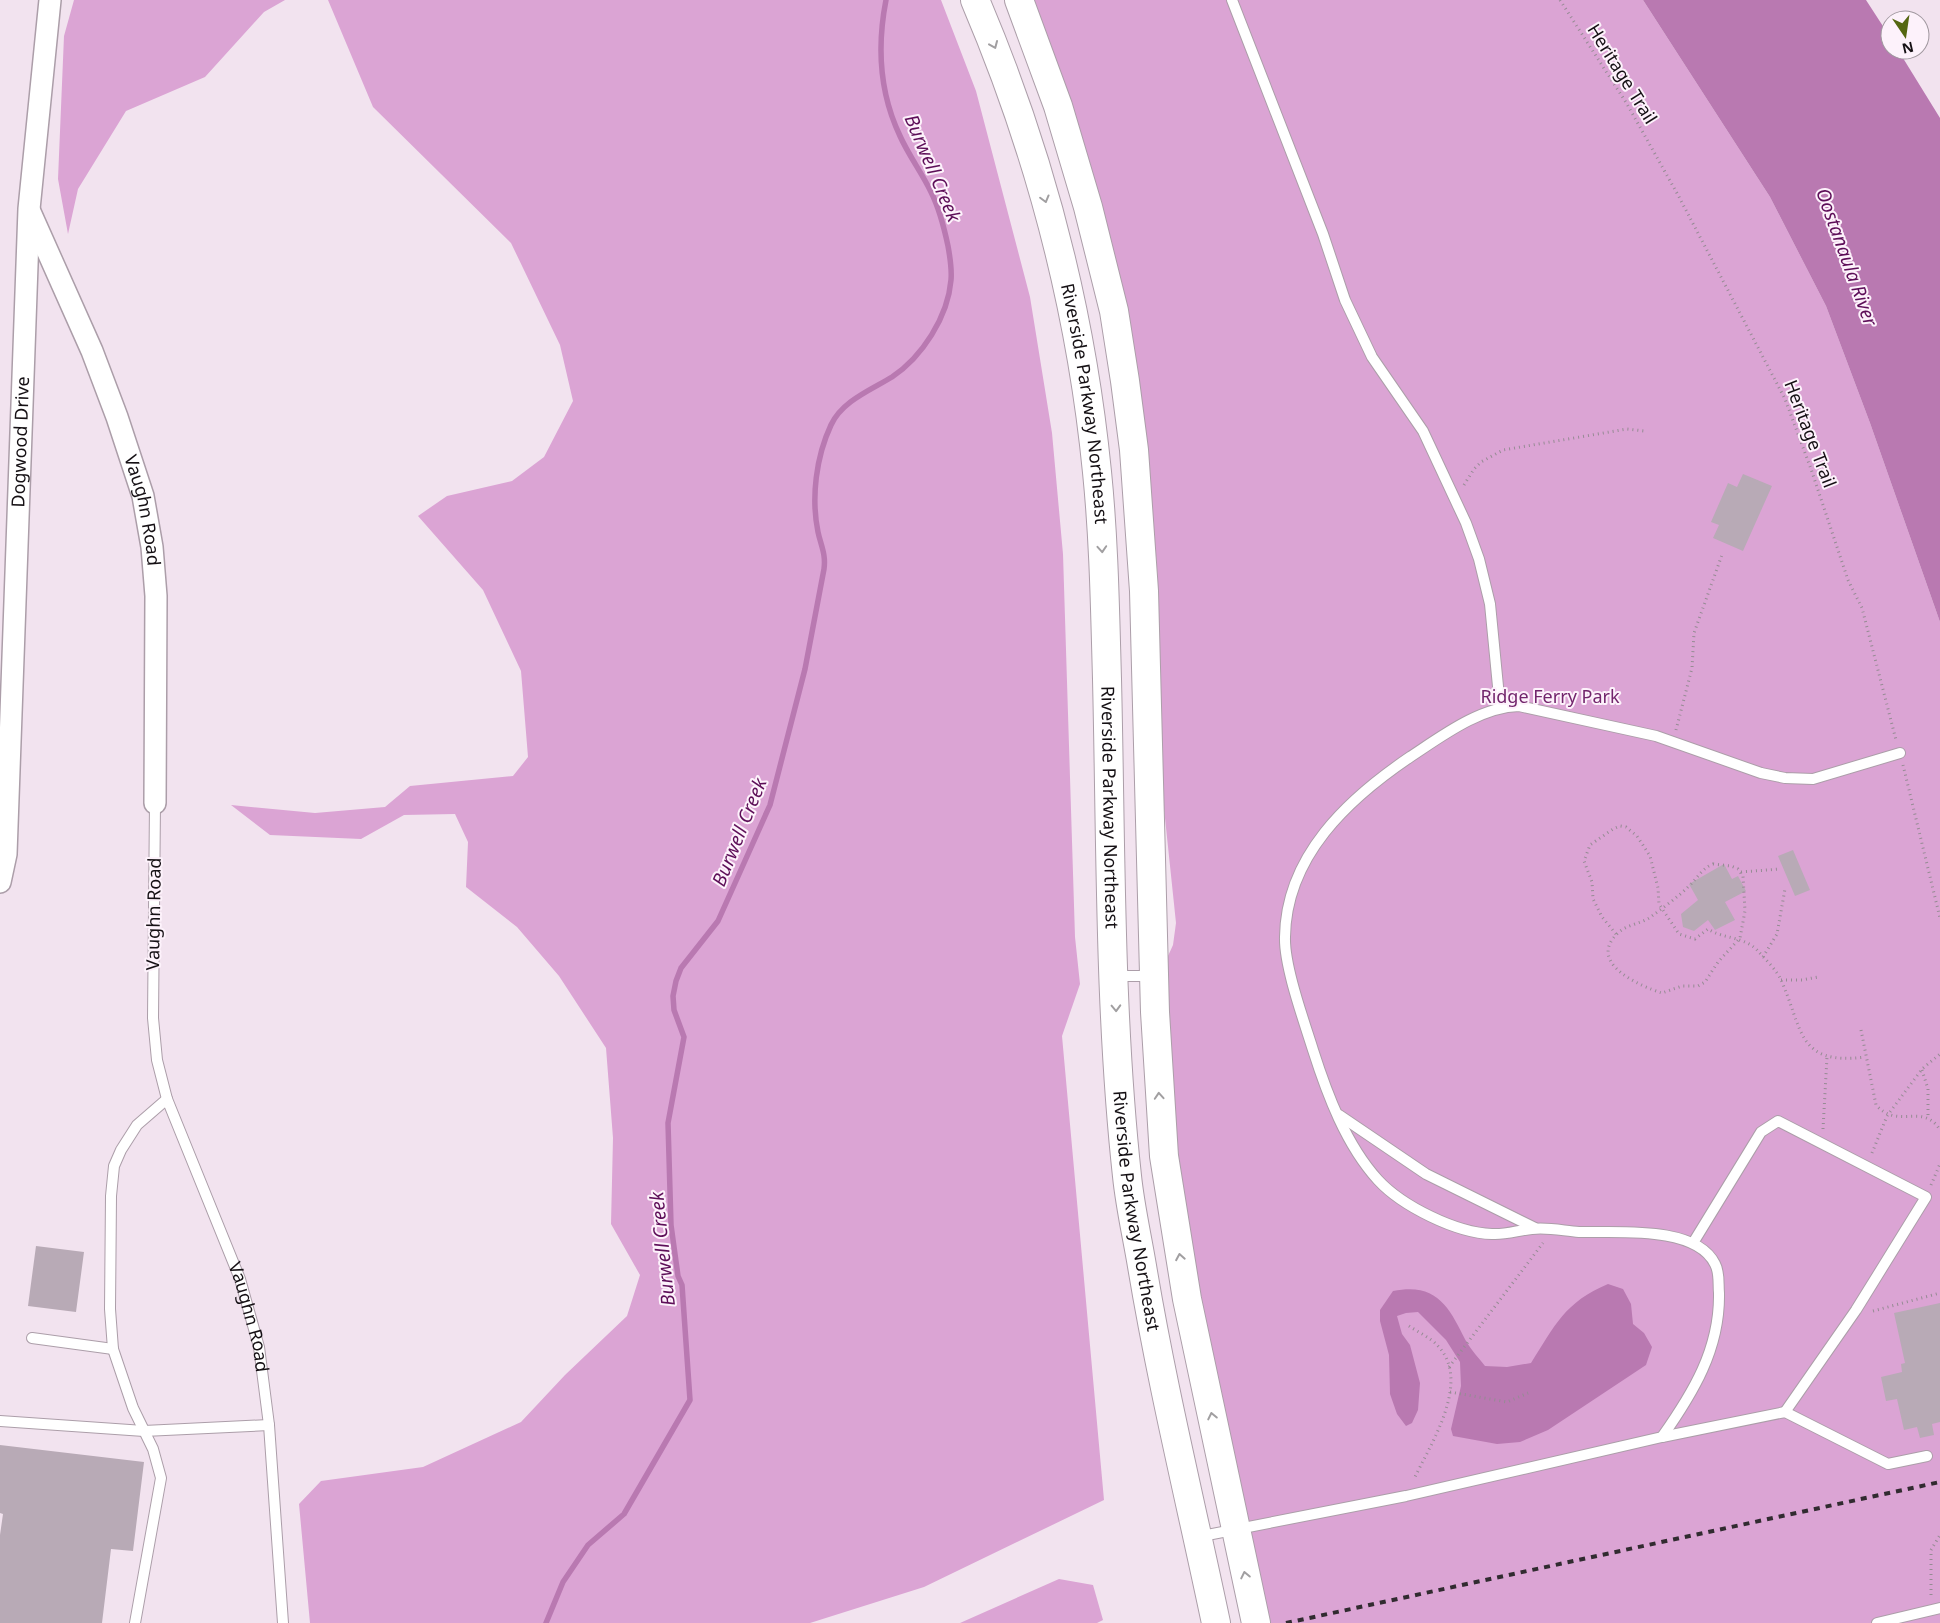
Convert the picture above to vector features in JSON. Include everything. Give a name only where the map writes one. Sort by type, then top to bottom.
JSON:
[{"type":"main road","name":"Riverside Parkway Northeast","points":[[975,0],[1001,60],[1045,197],[1078,335],[1088,400],[1097,472],[1104,580],[1115,976],[1127,1179],[1151,1320],[1196,1537],[1216,1623]]},
{"type":"main road","name":"Riverside Parkway Northeast","points":[[1019,0],[1058,106],[1088,207],[1114,311],[1134,450],[1144,591],[1154,976],[1163,1137],[1174,1229],[1256,1623]]},
{"type":"street","name":"Dogwood Drive","points":[[0,882],[6,854],[28,209],[50,0]]},
{"type":"street","name":"Vaughn Road","points":[[28,209],[92,351],[117,417],[143,496],[152,547],[156,596],[156,804]]},
{"type":"lane","points":[[1232,0],[1323,234],[1345,300],[1372,357],[1423,431],[1456,499],[1479,559],[1490,604],[1500,707]]},
{"type":"lane","points":[[1662,1437],[1688,1401],[1701,1376],[1714,1337],[1719,1302],[1718,1275],[1715,1264],[1707,1254],[1693,1244],[1663,1235],[1535,1228],[1492,1234],[1465,1229],[1427,1214],[1402,1200],[1378,1180],[1348,1136],[1316,1060],[1305,1026],[1285,939],[1290,902],[1299,872],[1323,833],[1385,774],[1437,740],[1500,707],[1519,706],[1628,729],[1673,742],[1761,773],[1784,778],[1813,779],[1900,753]]},
{"type":"lane","name":"Vaughn Road","points":[[156,804],[154,1032],[157,1060],[167,1099],[246,1298],[262,1364],[269,1424],[283,1623]]},
{"type":"lane","points":[[1115,976],[1154,976]]},
{"type":"lane","points":[[135,1623],[161,1478],[153,1449],[133,1408],[113,1349],[110,1196],[116,1158],[134,1130],[167,1099]]},
{"type":"lane","points":[[1338,1114],[1426,1174],[1535,1228]]},
{"type":"lane","points":[[1693,1244],[1760,1132],[1778,1121],[1926,1197],[1851,1316],[1786,1412]]},
{"type":"lane","points":[[32,1338],[113,1349]]},
{"type":"lane","points":[[1196,1537],[1406,1496],[1662,1437],[1786,1412],[1888,1464],[1927,1456]]},
{"type":"lane","points":[[0,1421],[144,1431],[269,1424]]},
{"type":"lane","points":[[1877,1623],[1936,1608]]},
{"type":"path","name":"Heritage Trail","points":[[1560,0],[1627,104],[1678,195],[1784,399],[1811,468],[1848,580],[1862,608],[1940,918]]},
{"type":"path","points":[[1456,499],[1474,469],[1492,454],[1503,450],[1628,429],[1644,431]]},
{"type":"path","points":[[1673,742],[1692,668],[1694,634],[1723,552]]},
{"type":"path","points":[[1616,934],[1602,917],[1593,899],[1592,882],[1584,861],[1590,845],[1612,829],[1620,826],[1626,827],[1637,836],[1650,856],[1658,888],[1659,904],[1679,934],[1695,939],[1708,929],[1722,936],[1740,938],[1756,949],[1781,980],[1798,1028],[1814,1049],[1827,1057],[1847,1060],[1865,1057]]},
{"type":"path","points":[[1741,872],[1745,884],[1746,898],[1740,938],[1718,962],[1705,982],[1698,986],[1682,986],[1662,993],[1628,979],[1617,971],[1609,952],[1612,940],[1616,934],[1622,929],[1650,918],[1689,887],[1704,868],[1714,864],[1724,864],[1741,872],[1780,869]]},
{"type":"path","points":[[1763,957],[1777,934],[1785,889]]},
{"type":"path","points":[[1781,980],[1802,980],[1818,976]]},
{"type":"path","points":[[1861,1030],[1873,1097],[1883,1113],[1892,1116],[1917,1115],[1928,1118],[1940,1130]]},
{"type":"path","points":[[1867,1167],[1887,1116],[1922,1069],[1940,1054]]},
{"type":"path","points":[[1822,1144],[1827,1057]]},
{"type":"path","points":[[1922,1069],[1928,1089],[1928,1118]]},
{"type":"path","points":[[1926,1197],[1940,1164]]},
{"type":"path","points":[[1448,1368],[1554,1230]]},
{"type":"path","points":[[1851,1316],[1940,1293]]},
{"type":"path","points":[[1406,1496],[1441,1426],[1448,1408],[1450,1392],[1446,1358],[1438,1346],[1409,1326]]},
{"type":"path","points":[[1450,1392],[1507,1402],[1528,1394]]},
{"type":"path","points":[[1936,1608],[1929,1560],[1933,1543],[1940,1535]]},
{"type":"green space","points":[[74,0],[285,0],[264,12],[205,77],[126,111],[78,189],[68,234],[58,179],[64,36]]},
{"type":"green space","points":[[328,0],[941,0],[976,91],[1030,297],[1052,433],[1063,554],[1075,937],[1080,984],[1062,1036],[1104,1500],[924,1587],[810,1623],[310,1623],[299,1504],[321,1481],[423,1467],[521,1422],[565,1375],[627,1316],[640,1275],[611,1224],[613,1138],[606,1048],[559,976],[517,927],[466,887],[468,842],[455,814],[404,815],[361,839],[270,835],[231,805],[315,813],[385,807],[410,786],[513,776],[528,757],[521,671],[483,590],[418,516],[447,496],[512,481],[544,457],[573,401],[560,345],[511,243],[373,107]]},
{"type":"green space","name":"Ridge Ferry Park","points":[[1033,0],[1643,0],[1770,197],[1826,306],[1870,423],[1940,622],[1940,1623],[1269,1623],[1198,1290],[1186,1220],[1175,1123],[1166,970],[1168,956],[1173,945],[1176,923],[1163,799],[1157,566],[1145,438],[1121,290],[1093,174],[1057,62]]},
{"type":"green space","points":[[1059,1579],[1093,1585],[1103,1620],[1097,1623],[960,1623]]},
{"type":"water","name":"Oostanaula River","points":[[1643,0],[1866,0],[1880,22],[1880,60],[1904,60],[1940,118],[1940,622],[1870,423],[1826,306],[1770,197]]},
{"type":"water","points":[[1608,1284],[1623,1289],[1631,1304],[1633,1324],[1644,1333],[1652,1347],[1646,1365],[1548,1430],[1520,1442],[1497,1444],[1453,1436],[1451,1429],[1461,1386],[1460,1362],[1446,1340],[1418,1312],[1397,1316],[1402,1334],[1410,1345],[1420,1383],[1418,1410],[1412,1423],[1406,1426],[1397,1414],[1390,1394],[1389,1355],[1380,1321],[1380,1310],[1393,1291],[1421,1290],[1440,1300],[1454,1318],[1468,1344],[1485,1366],[1507,1367],[1531,1363],[1562,1316],[1581,1299]]},
{"type":"building","points":[[1743,474],[1772,486],[1743,551],[1713,538],[1719,525],[1711,522],[1728,483],[1737,487]]},
{"type":"building","points":[[1793,850],[1810,890],[1795,896],[1778,856]]},
{"type":"building","points":[[1724,864],[1732,879],[1738,876],[1746,891],[1725,902],[1735,920],[1715,930],[1708,920],[1694,931],[1683,927],[1681,914],[1698,900],[1689,884]]},
{"type":"building","points":[[36,1246],[84,1252],[76,1312],[28,1306]]},
{"type":"building","points":[[1940,1303],[1940,1422],[1932,1424],[1934,1435],[1920,1438],[1917,1427],[1904,1430],[1897,1399],[1886,1401],[1881,1377],[1902,1372],[1901,1364],[1905,1363],[1894,1313]]},
{"type":"building","points":[[0,1445],[144,1462],[133,1551],[111,1549],[102,1623],[0,1623],[0,1535],[3,1514],[0,1513]]},
{"type":"waterway","name":"Burwell Creek","points":[[546,1623],[563,1582],[588,1545],[624,1514],[690,1400],[682,1285],[678,1276],[671,1225],[668,1123],[684,1037],[674,1010],[673,996],[681,968],[718,921],[770,805],[805,669],[824,569],[824,554],[818,532],[815,505],[816,478],[822,450],[831,425],[842,409],[903,369],[923,347],[939,322],[949,294],[951,263],[937,205],[900,136],[893,120],[884,87],[881,52],[886,0]]},
{"type":"railway","points":[[1286,1623],[1940,1482]]}]
